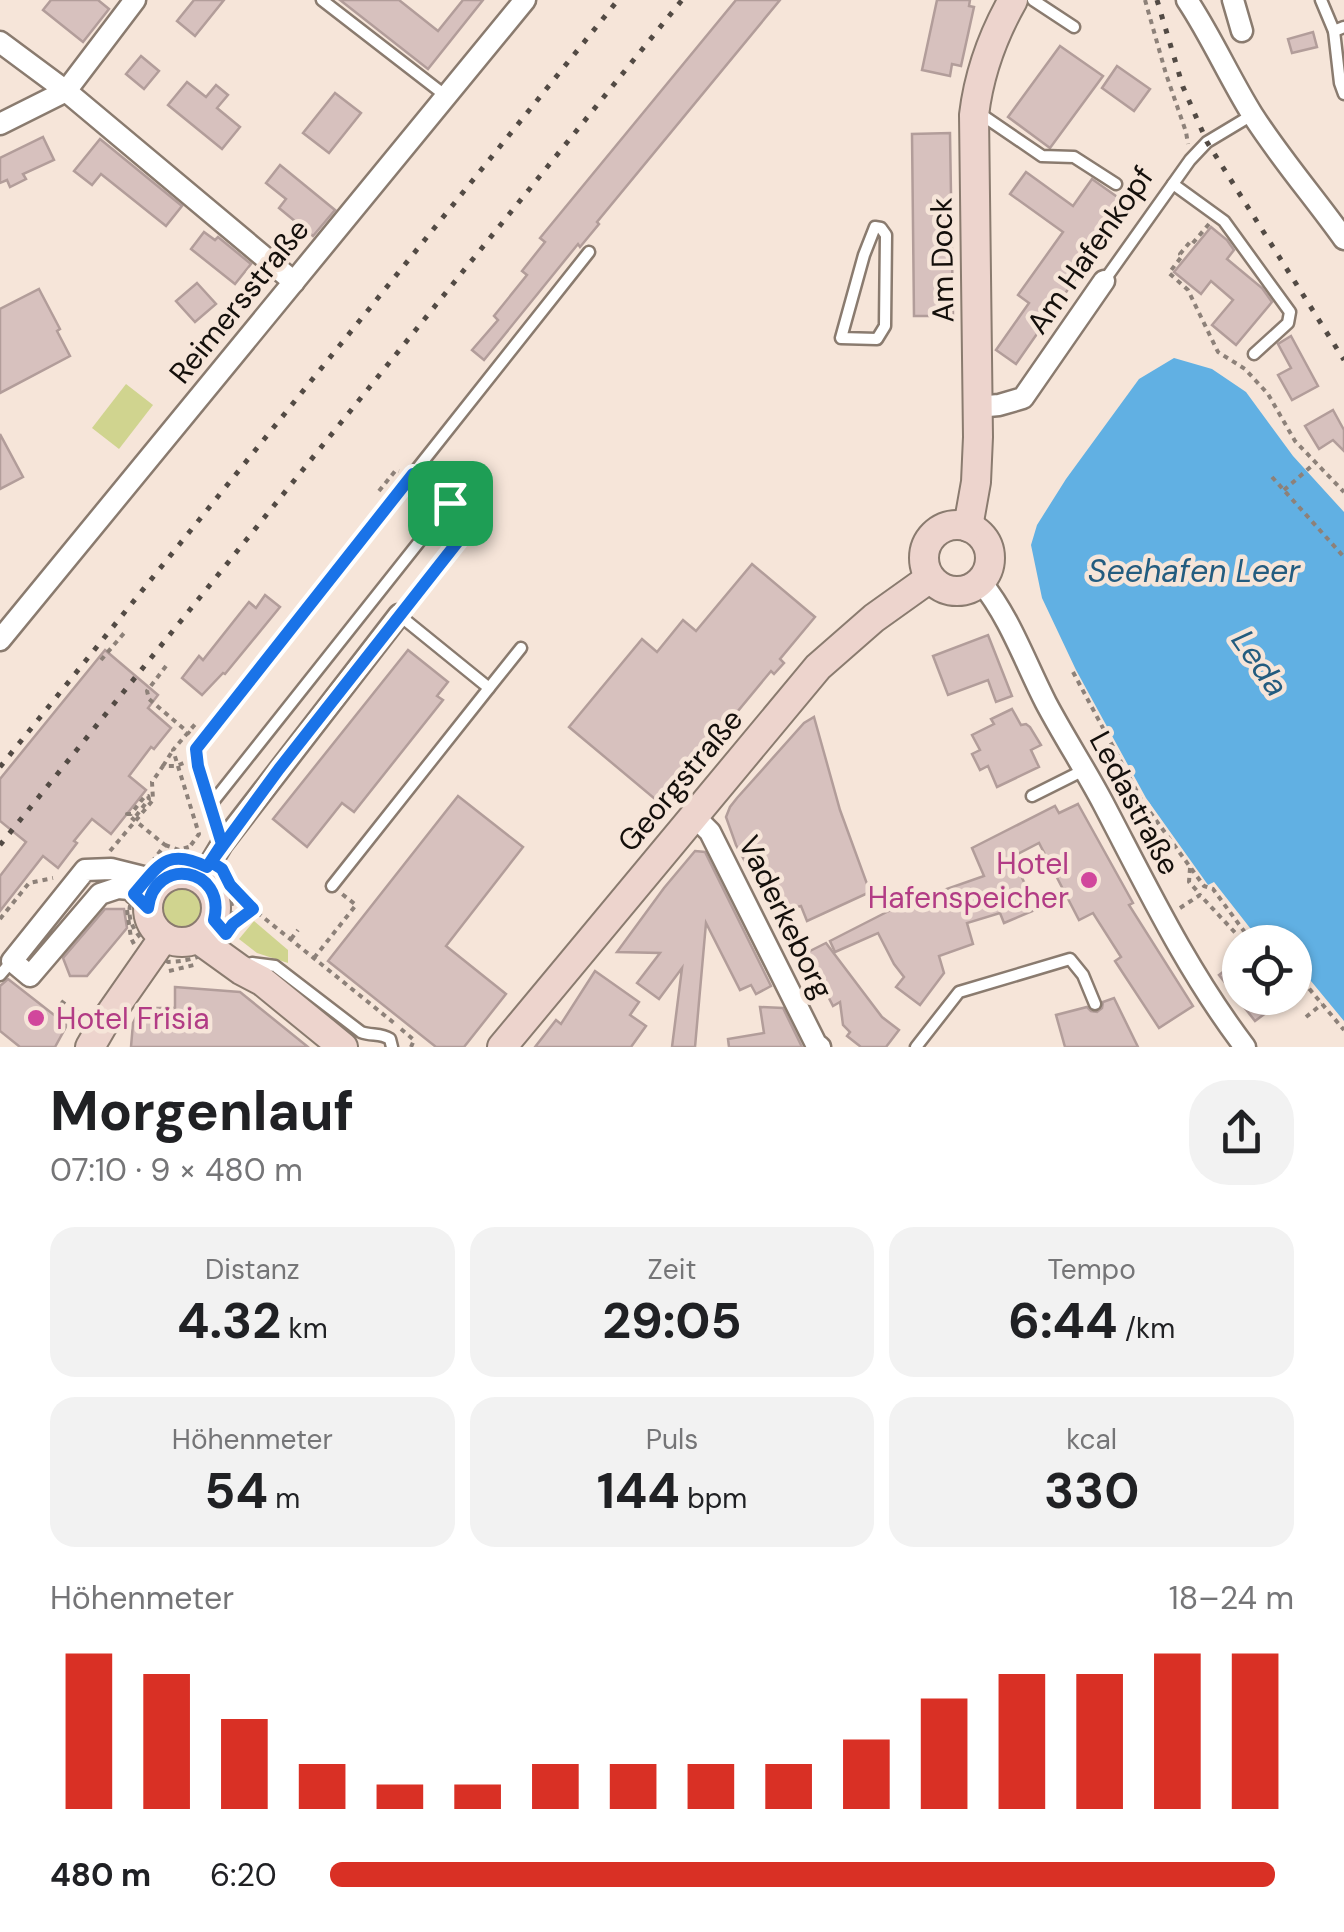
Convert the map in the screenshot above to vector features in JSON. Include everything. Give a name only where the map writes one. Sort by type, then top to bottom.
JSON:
[{"type":"main road","name":"Am Dock","points":[[968,526],[977,463],[974,110],[982,69],[1012,0]]},
{"type":"main road","points":[[948,526],[968,526],[982,536],[990,550],[990,567],[971,589],[954,592],[930,578],[924,560],[928,541],[948,526]]},
{"type":"main road","name":"Georgstraße","points":[[502,1047],[818,667],[847,639],[930,578]]},
{"type":"main road","points":[[156,949],[147,891],[210,863],[217,908],[214,936],[241,970],[257,972],[343,1047]]},
{"type":"main road","points":[[90,1047],[156,949],[214,936]]},
{"type":"street","points":[[0,124],[66,90],[135,0]]},
{"type":"street","name":"Reimersstraße","points":[[0,640],[525,0]]},
{"type":"street","points":[[1186,0],[1282,160],[1340,226]]},
{"type":"street","points":[[1233,0],[1242,31]]},
{"type":"street","points":[[0,42],[66,90],[294,282]]},
{"type":"street","name":"Am Hafenkopf","points":[[977,407],[1024,398],[1104,281]]},
{"type":"street","name":"Ledastraße","points":[[981,582],[1000,608],[1048,706],[1191,970],[1245,1047]]},
{"type":"street","points":[[210,863],[399,616]]},
{"type":"street","name":"Vaderkeborg","points":[[694,816],[710,832],[820,1047]]},
{"type":"street","points":[[6,968],[85,870],[111,868],[147,891]]},
{"type":"lane","points":[[322,0],[446,96]]},
{"type":"lane","points":[[1032,0],[1074,26]]},
{"type":"lane","points":[[1321,0],[1339,29],[1340,83],[1344,94]]},
{"type":"lane","points":[[974,110],[1042,156],[1074,158],[1116,184]]},
{"type":"lane","name":"Am Hafenkopf","points":[[1104,281],[1190,160],[1207,142],[1252,114]]},
{"type":"lane","points":[[1173,184],[1224,221],[1290,312],[1288,323],[1254,354]]},
{"type":"lane","points":[[875,227],[881,228],[887,249],[883,332],[877,340],[842,338],[870,234],[875,227]]},
{"type":"lane","points":[[210,863],[212,804],[196,749],[589,252]]},
{"type":"lane","points":[[413,474],[474,521],[399,616],[489,688]]},
{"type":"lane","points":[[212,804],[450,503]]},
{"type":"lane","points":[[332,886],[521,648]]},
{"type":"lane","points":[[1032,796],[1085,769]]},
{"type":"lane","points":[[916,1047],[959,992],[1070,959],[1083,975],[1095,1004]]},
{"type":"lane","points":[[257,972],[276,966],[362,1032],[390,1039],[392,1047]]},
{"type":"path","points":[[1146,0],[1186,132],[1190,160]]},
{"type":"path","points":[[1216,215],[1180,254],[1169,273],[1188,290],[1218,352],[1245,369],[1268,394],[1295,441],[1344,492]]},
{"type":"path","points":[[1284,490],[1315,464]]},
{"type":"path","points":[[1272,477],[1344,556]]},
{"type":"path","points":[[101,660],[124,632]]},
{"type":"path","points":[[136,818],[152,800],[152,782],[188,732],[149,700],[146,691],[166,666]]},
{"type":"path","points":[[1073,672],[1142,801],[1204,886],[1213,890],[1240,925]]},
{"type":"path","points":[[165,846],[180,850],[199,834],[173,750]]},
{"type":"path","points":[[163,766],[176,766]]},
{"type":"path","points":[[148,796],[136,815],[136,818],[127,814],[148,796]]},
{"type":"path","points":[[191,844],[218,875],[234,912],[214,936]]},
{"type":"path","points":[[253,909],[168,971],[156,949],[140,940],[130,904],[147,891],[162,862],[187,859],[222,869],[230,885],[253,909],[414,1040],[412,1047]]},
{"type":"path","points":[[1190,868],[1189,882],[1227,925]]},
{"type":"path","points":[[314,958],[356,904],[332,886]]},
{"type":"path","points":[[1164,920],[1200,895]]},
{"type":"path","points":[[265,919],[271,911]]},
{"type":"path","points":[[291,939],[298,930]]},
{"type":"path","points":[[1312,992],[1344,1030]]},
{"type":"path","points":[[1306,1018],[1322,1004]]},
{"type":"green space","points":[[126,384],[153,405],[119,449],[92,428]]},
{"type":"green space","points":[[182,888],[196,894],[202,908],[196,922],[182,928],[168,922],[162,908],[168,894]]},
{"type":"green space","points":[[254,921],[288,950],[288,963],[257,953],[239,939]]},
{"type":"water","name":"Seehafen Leer","points":[[1174,358],[1212,369],[1246,392],[1293,456],[1344,512],[1344,1021],[1312,982],[1312,925],[1248,925],[1214,882],[1208,885],[1146,798],[1076,670],[1042,598],[1031,545],[1037,525],[1139,379]]},
{"type":"building","points":[[51,0],[98,0],[109,9],[83,42],[43,10]]},
{"type":"building","points":[[194,0],[224,0],[195,36],[177,21]]},
{"type":"building","points":[[340,0],[399,0],[438,31],[463,0],[483,0],[428,69]]},
{"type":"building","points":[[736,0],[780,0],[484,360],[472,350],[498,320],[494,316],[527,275],[522,271],[545,242],[540,238]]},
{"type":"building","points":[[937,0],[970,0],[969,6],[974,7],[961,66],[952,64],[950,76],[922,70]]},
{"type":"building","points":[[1313,32],[1317,47],[1292,53],[1288,39]]},
{"type":"building","points":[[1060,46],[1103,76],[1050,148],[1008,117]]},
{"type":"building","points":[[141,56],[159,71],[144,89],[126,74]]},
{"type":"building","points":[[1117,66],[1150,89],[1134,111],[1102,88]]},
{"type":"building","points":[[187,82],[206,97],[216,85],[228,95],[217,108],[240,127],[222,149],[168,105]]},
{"type":"building","points":[[335,93],[361,113],[329,153],[303,133]]},
{"type":"building","points":[[950,133],[953,316],[914,316],[912,134]]},
{"type":"building","points":[[43,137],[54,160],[23,174],[26,179],[10,187],[7,180],[0,183],[0,158]]},
{"type":"building","points":[[100,139],[182,206],[166,226],[101,174],[92,185],[74,171]]},
{"type":"building","points":[[280,165],[335,210],[313,236],[279,208],[286,199],[266,183]]},
{"type":"building","points":[[1026,172],[1073,206],[1092,179],[1123,201],[1103,229],[1108,232],[1016,364],[996,350],[1029,303],[1018,295],[1063,232],[1010,194]]},
{"type":"building","points":[[1211,227],[1234,250],[1227,259],[1262,288],[1272,302],[1236,345],[1212,325],[1233,300],[1211,281],[1201,294],[1174,272]]},
{"type":"building","points":[[204,232],[215,240],[218,237],[251,264],[235,284],[191,249]]},
{"type":"building","points":[[197,283],[216,304],[195,322],[176,301]]},
{"type":"building","points":[[39,289],[70,356],[0,393],[0,309]]},
{"type":"building","points":[[1291,336],[1318,386],[1292,400],[1278,375],[1291,368],[1278,344]]},
{"type":"building","points":[[1333,410],[1344,430],[1344,451],[1333,440],[1319,449],[1305,426]]},
{"type":"building","points":[[0,434],[23,477],[0,489]]},
{"type":"building","points":[[752,564],[815,617],[780,659],[784,663],[774,674],[771,671],[661,804],[569,727],[642,639],[657,652],[683,620],[696,631]]},
{"type":"building","points":[[265,595],[280,607],[225,674],[202,695],[182,678],[199,656],[203,660],[249,602],[256,608]]},
{"type":"building","points":[[988,635],[1012,696],[996,702],[988,680],[948,695],[933,656]]},
{"type":"building","points":[[105,650],[158,695],[148,708],[171,728],[129,776],[146,790],[111,834],[92,819],[58,868],[43,856],[0,911],[0,876],[26,842],[0,821],[0,779]]},
{"type":"building","points":[[408,650],[448,682],[437,696],[443,700],[354,812],[342,803],[307,847],[273,819]]},
{"type":"building","points":[[1012,709],[1021,725],[1030,727],[1041,745],[1031,750],[1039,767],[997,787],[988,766],[980,770],[972,754],[980,750],[972,735],[994,724],[991,719]]},
{"type":"building","points":[[814,717],[840,810],[870,892],[807,921],[801,906],[773,913],[736,845],[726,817],[737,798],[804,723]]},
{"type":"building","points":[[458,796],[523,847],[446,946],[506,994],[464,1047],[436,1047],[328,961]]},
{"type":"building","points":[[1078,804],[1133,903],[1129,905],[1193,1006],[1159,1028],[1115,961],[1121,957],[1093,913],[1079,920],[1039,843],[1012,857],[1037,909],[1004,923],[1000,913],[967,923],[973,944],[939,956],[944,973],[920,1005],[896,987],[904,977],[878,933],[835,952],[830,941],[922,894],[924,897],[984,876],[972,848],[1055,806],[1059,813]]},
{"type":"building","points":[[695,851],[705,852],[771,986],[756,994],[751,985],[740,990],[706,923],[695,1047],[672,1047],[682,968],[659,999],[637,983],[660,953],[617,952]]},
{"type":"building","points":[[105,909],[124,909],[127,928],[87,976],[70,976],[63,958]]},
{"type":"building","points":[[826,943],[882,1017],[899,1030],[886,1047],[861,1047],[847,1036],[850,1032],[843,1025],[840,1002],[833,1006],[806,953]]},
{"type":"building","points":[[595,971],[639,1002],[630,1015],[646,1026],[631,1047],[535,1047],[556,1020],[561,1024]]},
{"type":"building","points":[[8,979],[67,1025],[55,1047],[20,1047],[0,1031],[0,986]]},
{"type":"building","points":[[175,987],[240,992],[308,1047],[131,1047],[137,1015],[150,1008],[175,1008]]},
{"type":"building","points":[[1114,998],[1138,1047],[1065,1047],[1056,1015],[1087,1007],[1097,1012],[1103,1002]]},
{"type":"building","points":[[760,1007],[783,1008],[802,1047],[729,1047],[728,1039],[764,1033]]},
{"type":"railway","points":[[0,767],[618,0]]},
{"type":"railway","points":[[0,845],[682,0]]},
{"type":"railway","points":[[1157,0],[1183,87],[1207,142],[1344,360]]},
{"type":"place","name":"Hotel Hafenspeicher","points":[[1089,880]]},
{"type":"place","name":"Hotel Frisia","points":[[36,1018]]},
{"type":"route","points":[[413,474],[450,503],[474,521],[211,862],[222,869],[230,885],[253,909],[226,934],[214,920],[217,908],[210,888],[201,879],[184,874],[168,876],[154,887],[148,908],[134,894],[162,862],[181,858],[207,867],[222,844],[196,749],[413,474]]},
{"type":"water label","name":"Leda","points":[[1260,663]]}]
